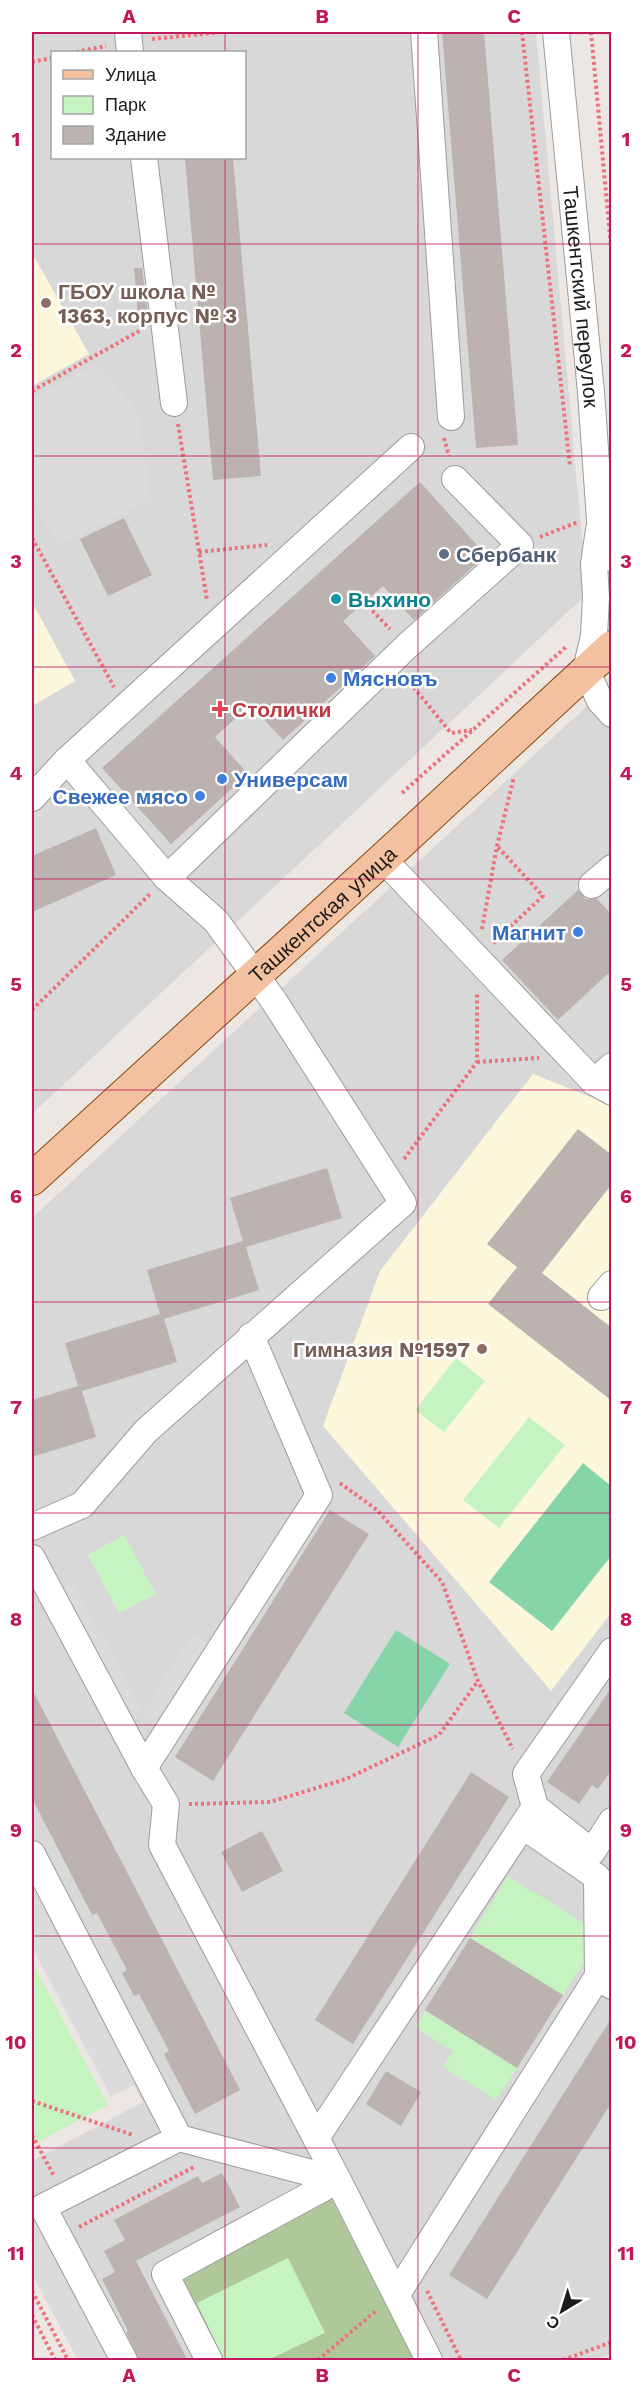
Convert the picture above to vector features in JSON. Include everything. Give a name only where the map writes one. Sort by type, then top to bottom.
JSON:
[{"type":"main road","name":"Ташкентская улица","points":[[32,1179],[612,647]]},
{"type":"street","points":[[424,32],[447,427]]},
{"type":"street","name":"Ташкентский переулок","points":[[556,32],[601,392],[600,512],[612,558]]},
{"type":"street","points":[[144,159],[174,403]]},
{"type":"street","points":[[32,798],[67,760],[411,447]]},
{"type":"street","points":[[167,878],[406,647],[520,545],[455,479]]},
{"type":"street","points":[[600,512],[594,564],[596,597],[594,636],[586,670],[600,701],[612,714]]},
{"type":"street","points":[[32,1527],[82,1504],[146,1431],[403,1203],[274,1001],[216,921],[167,878],[67,760]]},
{"type":"street","points":[[383,859],[570,1056],[606,1080]]},
{"type":"street","points":[[592,885],[612,868]]},
{"type":"street","points":[[144,1768],[319,1495],[251,1336]]},
{"type":"street","points":[[32,1558],[144,1768],[166,1804],[162,1845],[397,2294],[429,2361]]},
{"type":"street","points":[[316,2138],[529,1816],[526,1774],[612,1651]]},
{"type":"street","points":[[529,1816],[592,1852],[612,1821]]},
{"type":"street","points":[[397,2294],[605,1981],[597,1876],[529,1816]]},
{"type":"street","points":[[32,1854],[172,2142]]},
{"type":"street","points":[[124,2361],[46,2204],[172,2142],[338,2180]]},
{"type":"street","points":[[209,2361],[165,2274],[338,2180]]},
{"type":"path","points":[[81,51],[129,42],[222,32]]},
{"type":"path","points":[[522,32],[571,474]]},
{"type":"path","points":[[591,32],[612,257]]},
{"type":"path","points":[[32,62],[51,58]]},
{"type":"path","points":[[32,391],[164,318]]},
{"type":"path","points":[[174,403],[212,628]]},
{"type":"path","points":[[447,427],[455,479]]},
{"type":"path","points":[[575,516],[600,512]]},
{"type":"path","points":[[577,531],[600,512]]},
{"type":"path","points":[[520,545],[600,512]]},
{"type":"path","points":[[32,538],[125,707]]},
{"type":"path","points":[[199,552],[308,541]]},
{"type":"path","points":[[402,793],[567,646]]},
{"type":"path","points":[[477,958],[543,896],[497,846]]},
{"type":"path","points":[[32,1010],[167,878]]},
{"type":"path","points":[[477,1062],[570,1056]]},
{"type":"path","points":[[302,1456],[377,1510],[442,1582],[478,1682],[526,1774]]},
{"type":"path","points":[[166,1804],[270,1802],[346,1779],[439,1735],[478,1682]]},
{"type":"path","points":[[32,2101],[172,2142]]},
{"type":"path","points":[[32,2135],[46,2204]]},
{"type":"path","points":[[78,2228],[203,2162]]},
{"type":"path","points":[[32,2291],[68,2361]]},
{"type":"path","points":[[318,2361],[397,2294]]},
{"type":"path","points":[[32,2315],[55,2361]]},
{"type":"path","points":[[563,2361],[612,2342]]},
{"type":"shaded area","points":[[32,32],[536,32],[587,594],[32,1114]]},
{"type":"shaded area","name":"ГБОУ школа № 1363, корпус № 3","points":[[32,253],[89,354],[32,386]]},
{"type":"shaded area","points":[[96,364],[139,413],[151,500],[58,547],[32,499],[32,399]]},
{"type":"shaded area","points":[[32,602],[75,681],[32,706]]},
{"type":"shaded area","points":[[611,684],[611,2354],[594,2360],[111,2360],[32,2220],[32,2161],[143,2102],[32,1888],[32,1218]]},
{"type":"shaded area","name":"Гимназия №1597","points":[[533,1074],[611,1105],[611,1613],[551,1691],[323,1426],[380,1271]]},
{"type":"shaded area","points":[[73,1582],[142,1709],[126,1718],[57,1590]]},
{"type":"shaded area","points":[[193,1633],[211,1645],[159,1726],[141,1714]]},
{"type":"shaded area","points":[[32,1872],[141,2081],[111,2097],[32,1947]]},
{"type":"shaded area","points":[[44,2216],[119,2360],[78,2360],[32,2274],[32,2222]]},
{"type":"green space","points":[[456,1358],[485,1381],[444,1432],[415,1410]]},
{"type":"green space","points":[[529,1417],[565,1445],[499,1528],[463,1500]]},
{"type":"green space","points":[[583,1463],[611,1486],[611,1556],[552,1631],[489,1582]]},
{"type":"green space","points":[[124,1535],[156,1594],[119,1613],[88,1555]]},
{"type":"green space","points":[[396,1630],[450,1664],[398,1747],[344,1713]]},
{"type":"green space","points":[[508,1876],[588,1926],[597,1942],[563,1995],[470,1938]]},
{"type":"green space","points":[[32,1962],[108,2105],[32,2145]]},
{"type":"green space","points":[[425,2011],[517,2068],[496,2100],[443,2067],[453,2051],[415,2027]]},
{"type":"green space","points":[[329,2194],[414,2360],[214,2360],[170,2275]]},
{"type":"green space","points":[[288,2258],[325,2333],[268,2360],[224,2360],[197,2303]]},
{"type":"building","points":[[442,32],[484,32],[518,445],[476,448]]},
{"type":"building","points":[[185,159],[233,159],[261,476],[213,480]]},
{"type":"building","points":[[134,268],[142,268],[148,316],[138,317]]},
{"type":"building","points":[[420,482],[486,555],[414,620],[383,586],[343,621],[375,656],[283,740],[250,705],[215,737],[248,774],[171,844],[102,768]]},
{"type":"building","points":[[124,518],[152,575],[108,596],[80,539]]},
{"type":"building","points":[[96,828],[116,875],[32,912],[32,856]]},
{"type":"building","points":[[578,890],[586,899],[597,899],[612,915],[612,970],[558,1020],[502,960]]},
{"type":"building","points":[[578,1129],[612,1155],[612,1184],[542,1273],[612,1328],[612,1401],[488,1304],[517,1267],[487,1244]]},
{"type":"building","points":[[327,1168],[342,1218],[246,1247],[259,1290],[164,1319],[177,1362],[82,1391],[96,1437],[32,1457],[32,1400],[78,1386],[65,1343],[160,1314],[147,1270],[243,1241],[230,1198]]},
{"type":"building","points":[[330,1510],[369,1534],[213,1781],[175,1757]]},
{"type":"building","points":[[612,1687],[612,1770],[598,1789],[592,1785],[579,1804],[547,1782]]},
{"type":"building","points":[[32,1689],[240,2090],[195,2114],[164,2054],[169,2051],[139,1994],[134,1996],[122,1973],[127,1970],[97,1913],[92,1915],[32,1798]]},
{"type":"building","points":[[471,1772],[509,1797],[353,2044],[315,2020]]},
{"type":"building","points":[[262,1831],[283,1871],[242,1892],[221,1852]]},
{"type":"building","points":[[470,1938],[563,1995],[517,2068],[425,2010]]},
{"type":"building","points":[[612,2017],[612,2102],[487,2299],[449,2275]]},
{"type":"building","points":[[386,2071],[421,2092],[401,2126],[366,2104]]},
{"type":"building","points":[[222,2173],[240,2207],[136,2261],[188,2361],[139,2361],[126,2332],[128,2331],[102,2279],[115,2272],[104,2251],[125,2240],[114,2220],[198,2176],[202,2183]]},
{"type":"place","name":"ГБОУ школа № 1363, корпус № 3","points":[[46,303]]},
{"type":"place","name":"Сбербанк","points":[[444,554]]},
{"type":"place","name":"Выхино","points":[[336,599]]},
{"type":"place","name":"Мясновъ","points":[[331,678]]},
{"type":"place","name":"Столички","points":[[220,709]]},
{"type":"place","name":"Универсам","points":[[222,779]]},
{"type":"place","name":"Свежее мясо","points":[[200,796]]},
{"type":"place","name":"Магнит","points":[[578,932]]},
{"type":"place","name":"Гимназия №1597","points":[[482,1349]]}]
